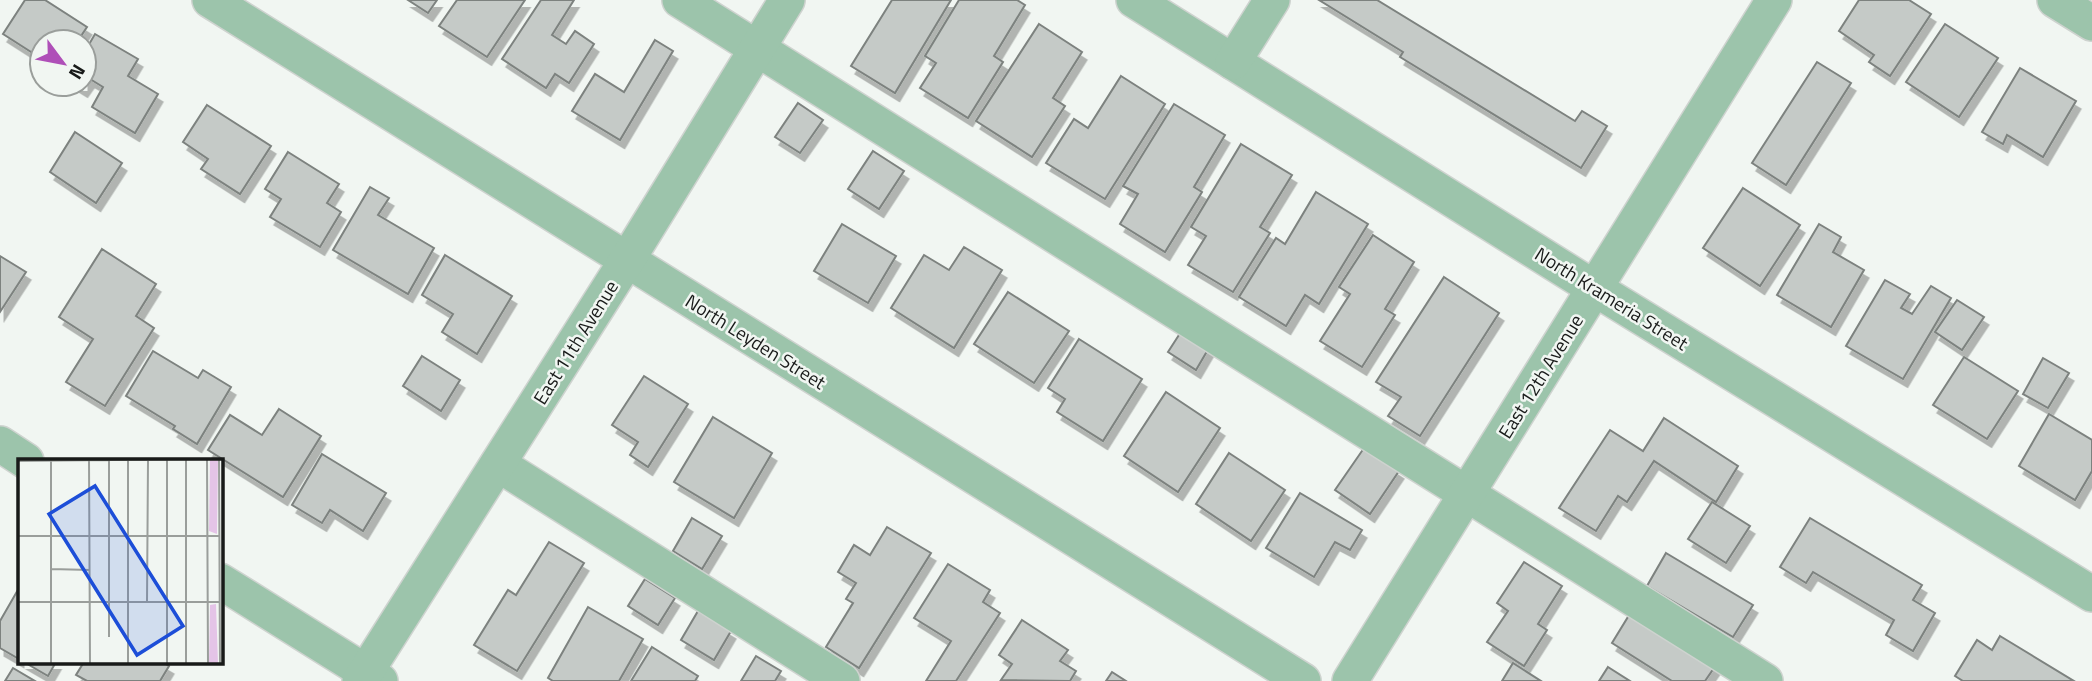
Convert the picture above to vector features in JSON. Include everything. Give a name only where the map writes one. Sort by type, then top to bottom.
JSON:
[{"type":"street","name":"North Leyden Street","points":[[210,0],[1303,681]]},
{"type":"street","points":[[680,0],[1765,681]]},
{"type":"street","name":"East 11th Avenue","points":[[369,678],[498,464],[787,0]]},
{"type":"street","name":"North Krameria Street","points":[[1134,0],[1594,288],[2092,594]]},
{"type":"street","points":[[1233,62],[1272,0]]},
{"type":"street","name":"East 12th Avenue","points":[[1350,681],[1774,0]]},
{"type":"street","points":[[2055,0],[2092,23]]},
{"type":"street","points":[[0,444],[24,459]]},
{"type":"street","points":[[498,464],[842,681]]},
{"type":"street","points":[[222,583],[369,678]]},
{"type":"building","points":[[25,0],[45,0],[87,27],[28,28],[28,50],[3,34]]},
{"type":"building","points":[[408,0],[437,0],[428,13]]},
{"type":"building","points":[[457,0],[525,0],[487,57],[439,26]]},
{"type":"building","points":[[541,0],[574,0],[552,35],[566,44],[575,31],[594,44],[569,83],[555,74],[546,88],[502,59]]},
{"type":"building","points":[[892,0],[951,0],[895,93],[851,66]]},
{"type":"building","points":[[959,0],[1017,0],[1025,5],[994,56],[1003,62],[968,118],[920,88],[936,63],[925,56]]},
{"type":"building","points":[[1319,0],[1377,0],[1575,121],[1582,111],[1607,126],[1581,168],[1400,57],[1403,52]]},
{"type":"building","points":[[1859,0],[1909,0],[1931,14],[1890,76],[1869,62],[1874,55],[1839,31]]},
{"type":"building","points":[[1039,24],[1082,52],[1053,98],[1065,106],[1032,157],[976,121]]},
{"type":"building","points":[[1945,24],[1998,58],[1959,117],[1906,82]]},
{"type":"building","points":[[98,36],[138,59],[128,76],[158,94],[135,133],[92,107],[103,87],[98,84]]},
{"type":"building","points":[[655,40],[673,51],[620,140],[572,111],[595,74],[624,92]]},
{"type":"building","points":[[1817,62],[1851,83],[1786,185],[1752,163]]},
{"type":"building","points":[[2020,68],[2076,101],[2043,157],[2007,135],[2003,144],[1982,132]]},
{"type":"building","points":[[1121,76],[1165,104],[1105,199],[1046,163],[1074,119],[1088,128]]},
{"type":"building","points":[[798,103],[823,120],[800,153],[775,137]]},
{"type":"building","points":[[1174,104],[1225,135],[1194,187],[1202,192],[1165,252],[1120,224],[1138,194],[1123,186]]},
{"type":"building","points":[[207,105],[271,146],[240,194],[201,169],[208,159],[183,142]]},
{"type":"building","points":[[75,132],[122,163],[96,203],[50,172]]},
{"type":"building","points":[[1241,144],[1292,175],[1260,227],[1270,233],[1233,292],[1188,265],[1206,236],[1191,227]]},
{"type":"building","points":[[873,151],[904,171],[879,209],[848,189]]},
{"type":"building","points":[[288,152],[339,184],[327,203],[341,212],[320,247],[270,217],[281,199],[265,189]]},
{"type":"building","points":[[370,187],[389,198],[378,215],[434,248],[408,294],[333,250]]},
{"type":"building","points":[[1743,188],[1800,225],[1760,286],[1703,248]]},
{"type":"building","points":[[1316,192],[1368,224],[1319,304],[1305,295],[1286,326],[1239,297],[1276,238],[1285,244]]},
{"type":"building","points":[[842,224],[896,256],[868,303],[814,271]]},
{"type":"building","points":[[1819,224],[1841,237],[1833,252],[1864,270],[1831,327],[1777,295]]},
{"type":"building","points":[[1373,235],[1414,262],[1385,309],[1395,315],[1362,367],[1320,341],[1350,294],[1339,287]]},
{"type":"building","points":[[964,247],[1002,270],[954,348],[891,308],[924,255],[949,270]]},
{"type":"building","points":[[102,249],[156,284],[136,316],[154,328],[105,406],[66,382],[93,339],[59,317]]},
{"type":"building","points":[[445,255],[512,296],[477,354],[442,332],[453,314],[422,295]]},
{"type":"building","points":[[0,256],[26,272],[0,312]]},
{"type":"building","points":[[1444,277],[1499,313],[1420,436],[1388,416],[1401,397],[1376,382]]},
{"type":"building","points":[[1885,280],[1910,294],[1901,308],[1912,314],[1931,286],[1951,298],[1903,379],[1846,346]]},
{"type":"building","points":[[1008,292],[1069,331],[1034,383],[974,344]]},
{"type":"building","points":[[1957,300],[1984,317],[1962,350],[1935,332]]},
{"type":"building","points":[[1186,324],[1213,341],[1196,370],[1168,352]]},
{"type":"building","points":[[1079,339],[1142,379],[1103,441],[1057,412],[1065,399],[1048,388]]},
{"type":"building","points":[[153,351],[198,378],[203,370],[231,387],[197,444],[173,429],[175,426],[126,396]]},
{"type":"building","points":[[422,356],[460,380],[441,411],[403,386]]},
{"type":"building","points":[[1964,357],[2018,391],[1987,439],[1933,405]]},
{"type":"building","points":[[2043,358],[2069,373],[2048,408],[2023,394]]},
{"type":"building","points":[[644,376],[688,404],[648,467],[630,455],[638,442],[612,425]]},
{"type":"building","points":[[1166,392],[1220,428],[1178,492],[1124,456]]},
{"type":"building","points":[[279,409],[321,436],[283,497],[208,450],[230,415],[262,435]]},
{"type":"building","points":[[2049,414],[2092,440],[2092,471],[2075,500],[2019,466]]},
{"type":"building","points":[[713,417],[772,453],[734,518],[674,482]]},
{"type":"building","points":[[1664,418],[1738,466],[1716,502],[1654,461],[1627,502],[1618,496],[1596,531],[1559,508],[1610,430],[1643,451]]},
{"type":"building","points":[[1364,448],[1399,471],[1370,514],[1335,490]]},
{"type":"building","points":[[1229,453],[1285,490],[1251,541],[1196,504]]},
{"type":"building","points":[[322,454],[386,493],[363,531],[330,510],[322,523],[292,505]]},
{"type":"building","points":[[1300,493],[1362,530],[1350,550],[1335,542],[1314,577],[1266,548]]},
{"type":"building","points":[[1712,502],[1750,526],[1726,563],[1688,539]]},
{"type":"building","points":[[692,518],[722,536],[702,569],[673,551]]},
{"type":"building","points":[[1810,518],[1922,585],[1913,600],[1935,613],[1913,651],[1886,635],[1894,620],[1813,572],[1806,583],[1780,567]]},
{"type":"building","points":[[887,527],[931,553],[859,668],[826,647],[853,603],[846,599],[856,583],[838,572],[854,545],[870,555]]},
{"type":"building","points":[[549,542],[584,563],[517,671],[474,645],[508,590],[516,595]]},
{"type":"building","points":[[1666,553],[1753,605],[1733,637],[1647,586]]},
{"type":"building","points":[[1524,562],[1562,586],[1538,624],[1547,630],[1524,666],[1487,642],[1508,611],[1497,603]]},
{"type":"building","points":[[948,564],[990,590],[983,602],[1000,613],[956,681],[926,681],[951,641],[914,618]]},
{"type":"building","points":[[645,579],[675,598],[658,625],[628,606]]},
{"type":"building","points":[[18,590],[18,658],[0,648],[0,621]]},
{"type":"building","points":[[588,607],[643,639],[619,681],[553,681],[548,678]]},
{"type":"building","points":[[698,611],[731,631],[714,660],[681,640]]},
{"type":"building","points":[[1631,612],[1716,665],[1705,681],[1672,681],[1612,643]]},
{"type":"building","points":[[1022,620],[1068,650],[1060,661],[1076,671],[1070,681],[1001,680],[1012,664],[999,655]]},
{"type":"building","points":[[2000,636],[2074,681],[1963,681],[1955,676],[1977,640],[1992,650]]},
{"type":"building","points":[[652,647],[698,676],[695,681],[631,681]]},
{"type":"building","points":[[756,656],[781,671],[775,681],[741,681]]},
{"type":"building","points":[[1513,663],[1541,681],[1502,681]]},
{"type":"building","points":[[27,664],[55,664],[48,676]]},
{"type":"building","points":[[83,664],[169,666],[160,681],[87,681],[76,675]]},
{"type":"building","points":[[1608,667],[1630,681],[1599,681]]},
{"type":"building","points":[[13,668],[35,681],[5,681]]},
{"type":"building","points":[[1112,672],[1126,681],[1106,681]]}]
